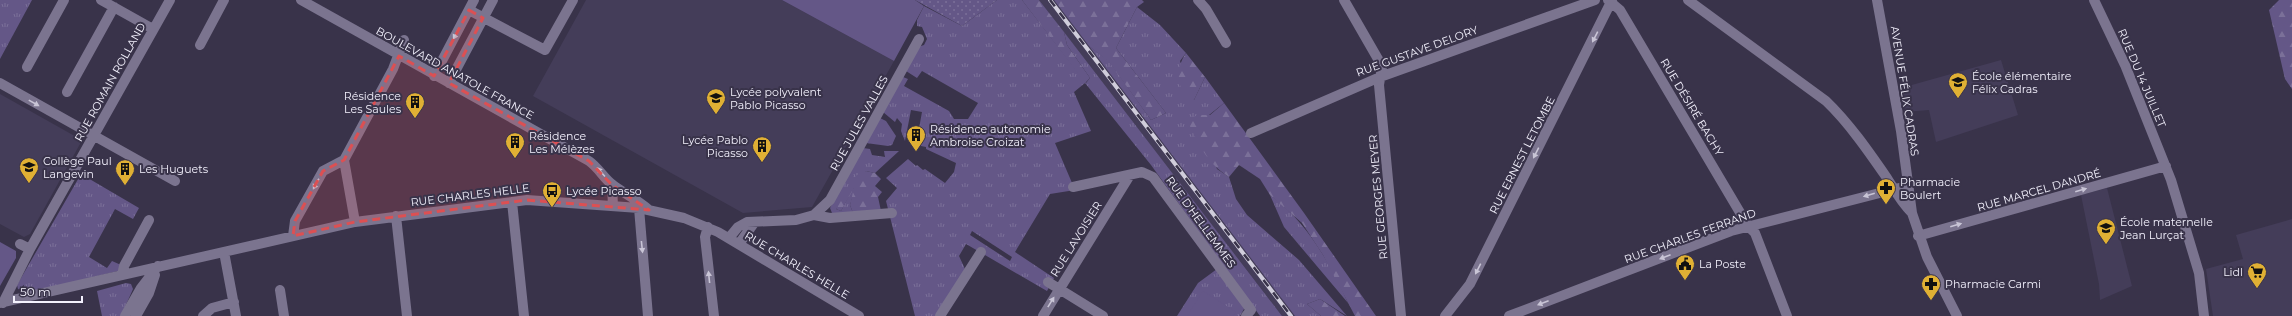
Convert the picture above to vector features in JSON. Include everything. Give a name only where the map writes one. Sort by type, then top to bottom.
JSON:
[{"type":"street","points":[[27,67],[64,0]]},
{"type":"street","points":[[101,0],[153,30]]},
{"type":"street","name":"RUE ROMAIN ROLLAND","points":[[1,303],[170,0]]},
{"type":"street","points":[[200,45],[224,0]]},
{"type":"street","points":[[434,76],[474,0]]},
{"type":"street","points":[[449,83],[493,0]]},
{"type":"street","points":[[469,10],[545,50],[573,0]]},
{"type":"street","points":[[1198,0],[1206,9],[1226,43]]},
{"type":"street","name":"RUE GEORGES MEYER","points":[[1344,0],[1379,60],[1382,71],[1379,85],[1401,316]]},
{"type":"street","name":"RUE GUSTAVE DELORY","points":[[1251,134],[1380,76],[1595,0]]},
{"type":"street","points":[[1688,0],[1826,101],[1838,112],[1892,188],[1912,213]]},
{"type":"street","name":"AVENUE FÉLIX CADRAS","points":[[1877,0],[1901,131],[1907,186],[1912,213],[1918,236],[1926,257],[1957,316]]},
{"type":"street","name":"RUE DU 14 JUILLET","points":[[2094,0],[2125,64],[2166,166],[2199,273],[2204,316]]},
{"type":"street","name":"RUE DÉSIRÉ BACHY","points":[[1611,1],[1620,10],[1748,226],[1755,233],[1787,316]]},
{"type":"street","name":"RUE ERNEST LETOMBE","points":[[1444,316],[1470,284],[1611,1]]},
{"type":"street","name":"BOULEVARD ANATOLE FRANCE","points":[[305,2],[434,76],[589,161],[598,168],[612,185],[639,201],[644,209]]},
{"type":"street","points":[[67,92],[114,7]]},
{"type":"street","name":"RUE JULES VALLES","points":[[814,215],[830,200],[919,39]]},
{"type":"street","points":[[293,236],[295,221],[323,171],[344,160],[399,56],[404,40]]},
{"type":"street","points":[[0,84],[175,181]]},
{"type":"street","points":[[344,160],[355,222]]},
{"type":"street","name":"RUE MARCEL DANDRÉ","points":[[1918,236],[2166,166]]},
{"type":"street","name":"RUE D'HELLEMMES","points":[[1073,187],[1142,172],[1153,177],[1248,313]]},
{"type":"street","name":"RUE LAVOISIER","points":[[1043,316],[1130,175]]},
{"type":"street","points":[[612,185],[613,206]]},
{"type":"street","name":"RUE CHARLES FERRAND","points":[[1509,316],[1748,226],[1834,205],[1892,188],[1907,186]]},
{"type":"street","name":"RUE CHARLES HELLE","points":[[1,303],[355,222],[512,202],[542,200],[644,209],[684,218],[708,227],[729,238],[859,316]]},
{"type":"street","points":[[512,202],[524,316]]},
{"type":"street","points":[[644,209],[648,316]]},
{"type":"street","points":[[729,238],[743,223],[796,220],[814,215],[830,218],[892,213]]},
{"type":"street","points":[[396,216],[407,316]]},
{"type":"street","points":[[122,275],[124,266],[149,220]]},
{"type":"street","points":[[739,244],[754,223]]},
{"type":"street","points":[[708,227],[705,237],[714,316]]},
{"type":"street","points":[[20,244],[30,249]]},
{"type":"street","points":[[224,252],[236,316]]},
{"type":"street","points":[[940,316],[981,252]]},
{"type":"street","points":[[125,316],[141,288],[158,266]]},
{"type":"street","points":[[136,316],[149,293],[158,266]]},
{"type":"street","points":[[1048,282],[1103,316]]},
{"type":"street","points":[[280,290],[284,316]]},
{"type":"street","points":[[203,316],[212,308],[234,302]]},
{"type":"highlighted area","points":[[469,10],[483,18],[449,83],[589,161],[612,185],[649,210],[527,200],[355,222],[293,236],[295,221],[323,171],[344,160],[399,56],[434,76]]},
{"type":"shaded area","name":"Lycée polyvalent Pablo Picasso","points":[[586,0],[782,0],[894,61],[812,207],[743,213],[533,96]]},
{"type":"shaded area","points":[[1039,0],[1054,0],[1295,316],[1282,316]]},
{"type":"shaded area","name":"École élémentaire Félix Cadras","points":[[2001,60],[2018,115],[1936,142],[1929,110],[1905,112],[1901,88]]},
{"type":"shaded area","name":"Collège Paul Langevin","points":[[0,94],[80,139],[80,144],[30,234],[24,237],[0,224]]},
{"type":"shaded area","name":"École maternelle Jean Lurçat","points":[[2107,188],[2132,286],[2100,300],[2099,284],[2081,195]]},
{"type":"shaded area","points":[[2292,219],[2292,316],[2213,316],[2206,269],[2243,259],[2236,235]]},
{"type":"green space","points":[[0,0],[32,0],[0,59]]},
{"type":"green space","points":[[782,0],[915,0],[924,6],[894,61]]},
{"type":"green space","points":[[915,0],[997,0],[962,26]]},
{"type":"green space","points":[[997,0],[1022,0],[1086,83],[1090,78],[1067,45],[1064,32],[1282,316],[1260,316],[1151,165],[1085,83],[1074,92],[1091,131],[1055,143],[1075,190],[1050,194],[1015,252],[1054,278],[1047,291],[966,244],[959,256],[965,269],[935,316],[915,316],[886,201],[897,188],[886,178],[908,159],[916,166],[917,165],[923,170],[925,169],[945,183],[954,172],[956,163],[926,149],[926,147],[916,145],[922,112],[911,110],[905,141],[901,131],[902,124],[897,118],[895,122],[883,112],[903,77],[908,79],[904,86],[949,111],[954,119],[968,119],[978,103],[922,71],[917,78],[906,71],[918,47],[924,45],[927,39],[922,27],[917,26],[917,20],[924,6],[962,26]],"holes":[[[972,231],[1012,257],[1010,261],[970,235]]]},
{"type":"green space","points":[[1022,0],[1039,0],[1064,32],[1067,45],[1090,78],[1085,83]]},
{"type":"green space","points":[[1054,0],[1142,0],[1144,2],[1137,7],[1116,48],[1166,113],[1151,120],[1109,62],[1089,46]]},
{"type":"green space","points":[[2279,0],[2292,0],[2292,89],[2285,79],[2269,10]]},
{"type":"green space","points":[[1137,7],[1160,25],[1186,53],[1180,61],[1194,100],[1205,77],[1224,103],[1209,115],[1197,115],[1217,169],[1229,177],[1236,199],[1247,215],[1299,260],[1347,316],[1320,299],[1307,304],[1321,316],[1295,316],[1089,46],[1109,61],[1151,120],[1166,113],[1116,48]]},
{"type":"green space","points":[[1186,53],[1205,77],[1194,100],[1183,91],[1180,85],[1180,66]]},
{"type":"green space","points":[[1224,103],[1304,213],[1376,316],[1355,316],[1323,255],[1302,223],[1270,195],[1260,179],[1239,165],[1229,177],[1221,172],[1204,153],[1188,122],[1197,115],[1210,115]]},
{"type":"green space","points":[[880,118],[886,121],[896,136],[892,145],[888,146],[866,143]]},
{"type":"green space","points":[[863,148],[870,149],[872,155],[885,157],[884,151],[899,151],[875,173],[866,171],[836,209],[841,211],[853,188],[855,189],[850,205],[853,213],[832,213],[830,208]]},
{"type":"green space","points":[[866,171],[875,173],[881,179],[875,186],[882,192],[878,197],[881,211],[853,213],[850,205],[854,188],[841,211],[836,209],[853,177]]},
{"type":"green space","points":[[81,174],[139,208],[133,219],[115,209],[89,257],[107,268],[112,261],[121,265],[118,271],[25,294],[18,289],[17,285]]},
{"type":"green space","points":[[1270,195],[1306,230],[1325,258],[1348,303],[1284,227]]},
{"type":"green space","points":[[0,242],[16,251],[16,258],[0,286]]},
{"type":"green space","points":[[1217,269],[1243,305],[1244,309],[1240,316],[1177,316],[1198,283]]},
{"type":"green space","points":[[126,283],[131,284],[133,289],[121,316],[102,316],[97,291]]},
{"type":"green space","points":[[1203,291],[1236,312],[1233,316],[1187,316]]},
{"type":"green space","points":[[1320,299],[1345,316],[1321,316],[1307,304]]},
{"type":"railway","points":[[1050,0],[1291,316]]},
{"type":"place","name":"École élémentaire Félix Cadras","points":[[1958,99]]},
{"type":"place","name":"Lycée polyvalent Pablo Picasso","points":[[716,115]]},
{"type":"place","name":"Résidence Les Saules","points":[[415,119]]},
{"type":"place","name":"Résidence autonomie Ambroise Croizat","points":[[916,152]]},
{"type":"place","name":"Résidence Les Mélèzes","points":[[515,159]]},
{"type":"place","name":"Lycée Pablo Picasso","points":[[762,163]]},
{"type":"place","name":"Collège Paul Langevin","points":[[29,184]]},
{"type":"place","name":"Les Huguets","points":[[125,186]]},
{"type":"place","name":"Pharmacie Boulert","points":[[1886,205]]},
{"type":"place","name":"Lycée Picasso","points":[[552,208]]},
{"type":"place","name":"École maternelle Jean Lurçat","points":[[2106,245]]},
{"type":"place","name":"La Poste","points":[[1685,281]]},
{"type":"place","name":"Lidl","points":[[2257,289]]},
{"type":"place","name":"Pharmacie Carmi","points":[[1931,301]]}]
